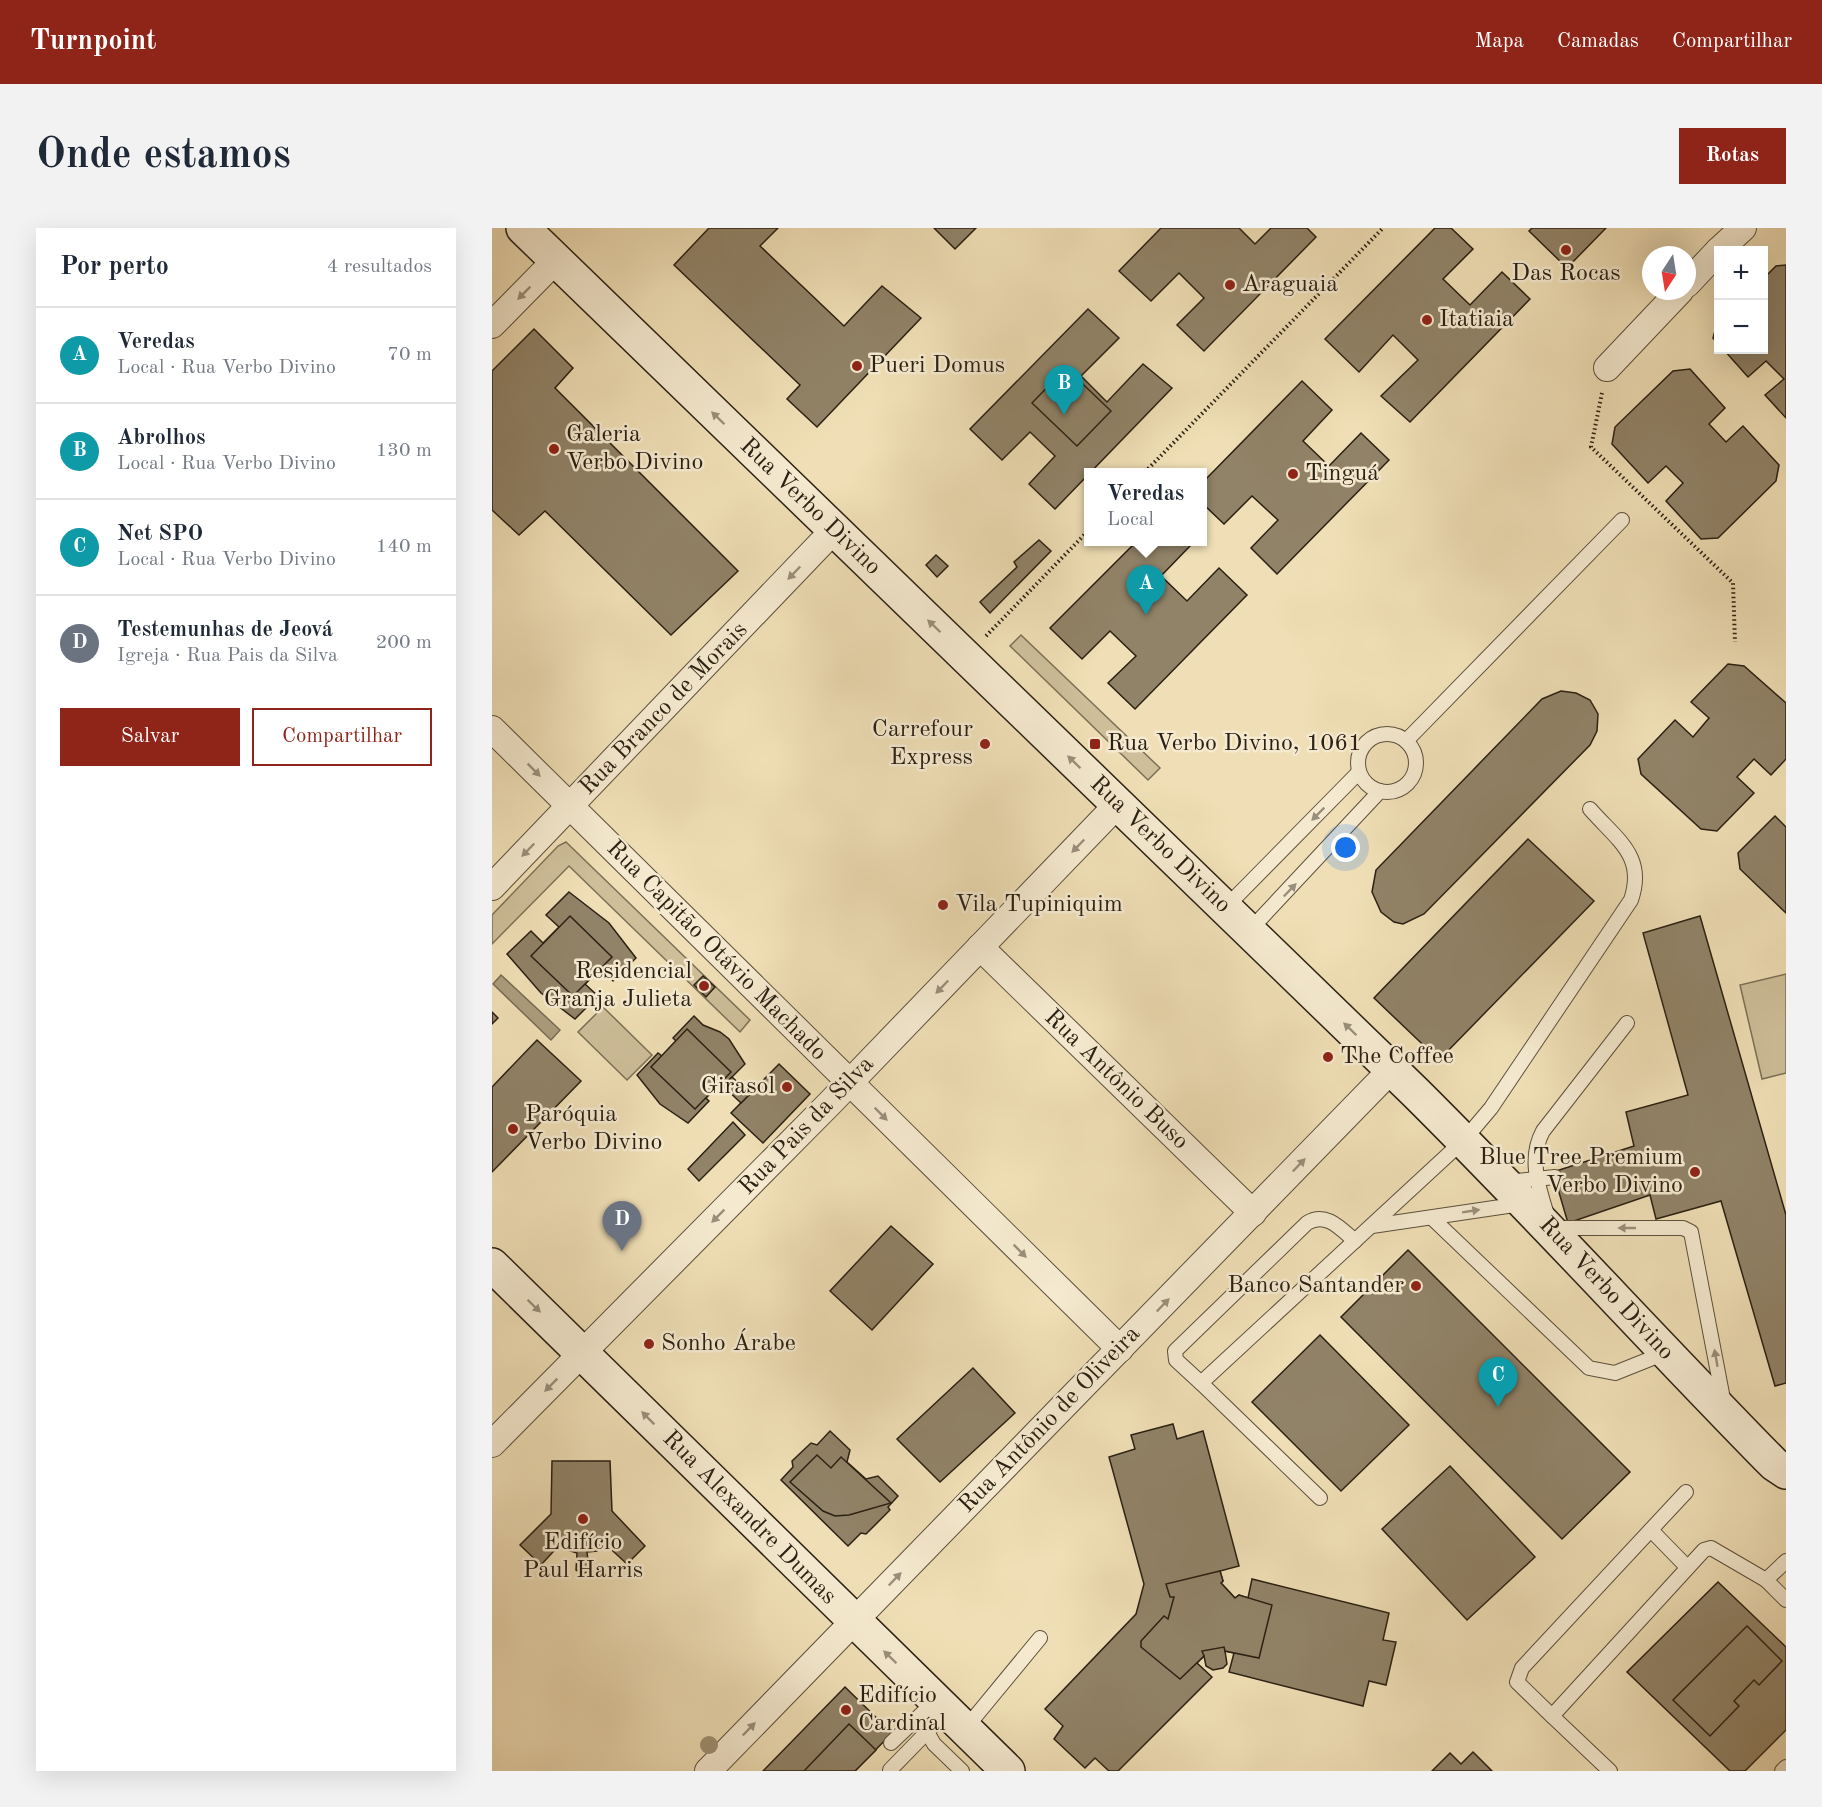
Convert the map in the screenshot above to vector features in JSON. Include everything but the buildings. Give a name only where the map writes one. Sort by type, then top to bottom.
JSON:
[{"type":"street","name":"Rua Verbo Divino","points":[[523,228],[1464,1140],[1522,1188],[1551,1228],[1665,1353],[1774,1464],[1786,1472]]},
{"type":"street","points":[[1724,246],[1743,228]]},
{"type":"street","points":[[1696,275],[1714,256]]},
{"type":"street","points":[[492,325],[556,260]]},
{"type":"street","points":[[1607,368],[1671,300]]},
{"type":"street","name":"Rua Branco de Morais","points":[[492,887],[834,530]]},
{"type":"street","name":"Rua Capitão Otávio Machado","points":[[492,729],[1120,1349]]},
{"type":"street","name":"Rua Pais da Silva","points":[[492,1444],[850,1083],[1118,804]]},
{"type":"street","name":"Rua Antônio Buso","points":[[980,947],[1253,1213]]},
{"type":"street","name":"Rua Antônio de Oliveira","points":[[708,1771],[1392,1069]]},
{"type":"street","name":"Rua Alexandre Dumas","points":[[492,1265],[854,1621],[943,1719],[1008,1771]]},
{"type":"lane","points":[[1406,741],[1622,520]]},
{"type":"lane","points":[[1385,734],[1406,741],[1416,762],[1408,783],[1395,791],[1380,791],[1367,784],[1359,772],[1360,749],[1371,738],[1385,734]]},
{"type":"lane","points":[[1225,908],[1359,772]]},
{"type":"lane","points":[[1249,931],[1380,791]]},
{"type":"lane","points":[[1201,1383],[1464,1140],[1491,1108],[1631,900],[1636,881],[1636,865],[1632,857],[1590,809]]},
{"type":"lane","points":[[1522,1188],[1536,1144],[1544,1131],[1627,1023]]},
{"type":"lane","points":[[1372,1226],[1432,1218],[1555,1177]]},
{"type":"lane","points":[[1432,1218],[1589,1368],[1615,1373],[1665,1353]]},
{"type":"lane","points":[[1320,1498],[1176,1360],[1175,1351],[1307,1223],[1317,1219],[1329,1220],[1355,1241]]},
{"type":"lane","points":[[1551,1228],[1683,1228],[1690,1232],[1726,1415]]},
{"type":"lane","points":[[1610,1771],[1517,1682],[1522,1668],[1686,1492]]},
{"type":"lane","points":[[1651,1530],[1686,1566]]},
{"type":"lane","points":[[1552,1716],[1686,1566],[1704,1550],[1711,1548],[1766,1580],[1786,1600]]},
{"type":"lane","points":[[1766,1580],[1786,1561]]},
{"type":"lane","points":[[890,1770],[943,1719],[1040,1638]]},
{"type":"lane","points":[[891,1743],[943,1719]]},
{"type":"lane","points":[[943,1719],[934,1744],[962,1771]]},
{"type":"lane","points":[[1782,1771],[1786,1767]]},
{"type":"path","points":[[1149,468],[1383,228]]},
{"type":"path","points":[[1607,368],[1591,447],[1733,583],[1735,642]]},
{"type":"path","points":[[986,636],[1084,535]]},
{"type":"shaded area","points":[[1021,635],[1160,768],[1148,780],[1010,646]]},
{"type":"shaded area","points":[[566,842],[750,1020],[740,1032],[569,866],[492,944],[492,915],[558,846]]},
{"type":"shaded area","points":[[1786,974],[1786,1073],[1762,1079],[1740,985]]},
{"type":"shaded area","points":[[501,975],[560,1030],[551,1040],[493,984]]},
{"type":"shaded area","points":[[603,1007],[652,1055],[627,1080],[578,1032]]},
{"type":"place","name":"Das Rocas","points":[[1566,250]]},
{"type":"place","name":"Araguaia","points":[[1230,285]]},
{"type":"place","name":"Itatiaia","points":[[1427,320]]},
{"type":"place","name":"Pueri Domus","points":[[857,366]]},
{"type":"place","name":"Abrolhos","points":[[1064,415]]},
{"type":"place","name":"Galeria Verbo Divino","points":[[554,449]]},
{"type":"place","name":"Tinguá","points":[[1293,474]]},
{"type":"place","name":"Veredas","points":[[1146,615]]},
{"type":"place","name":"Carrefour Express","points":[[985,744]]},
{"type":"place","name":"Rua Verbo Divino, 1061","points":[[1095,744]]},
{"type":"place","name":"Vila Tupiniquim","points":[[943,905]]},
{"type":"place","name":"Residencial Granja Julieta","points":[[704,986]]},
{"type":"place","name":"The Coffee","points":[[1328,1057]]},
{"type":"place","name":"Girasol","points":[[787,1087]]},
{"type":"place","name":"Paróquia Verbo Divino","points":[[513,1129]]},
{"type":"place","name":"Blue Tree Premium Verbo Divino","points":[[1695,1172]]},
{"type":"place","name":"Testemunhas de Jeová","points":[[622,1251]]},
{"type":"place","name":"Banco Santander","points":[[1416,1286]]},
{"type":"place","name":"Sonho Árabe","points":[[649,1344]]},
{"type":"place","name":"Net SPO","points":[[1498,1407]]},
{"type":"place","name":"Edifício Paul Harris","points":[[583,1519]]},
{"type":"place","name":"Edifício Cardinal","points":[[846,1710]]}]
